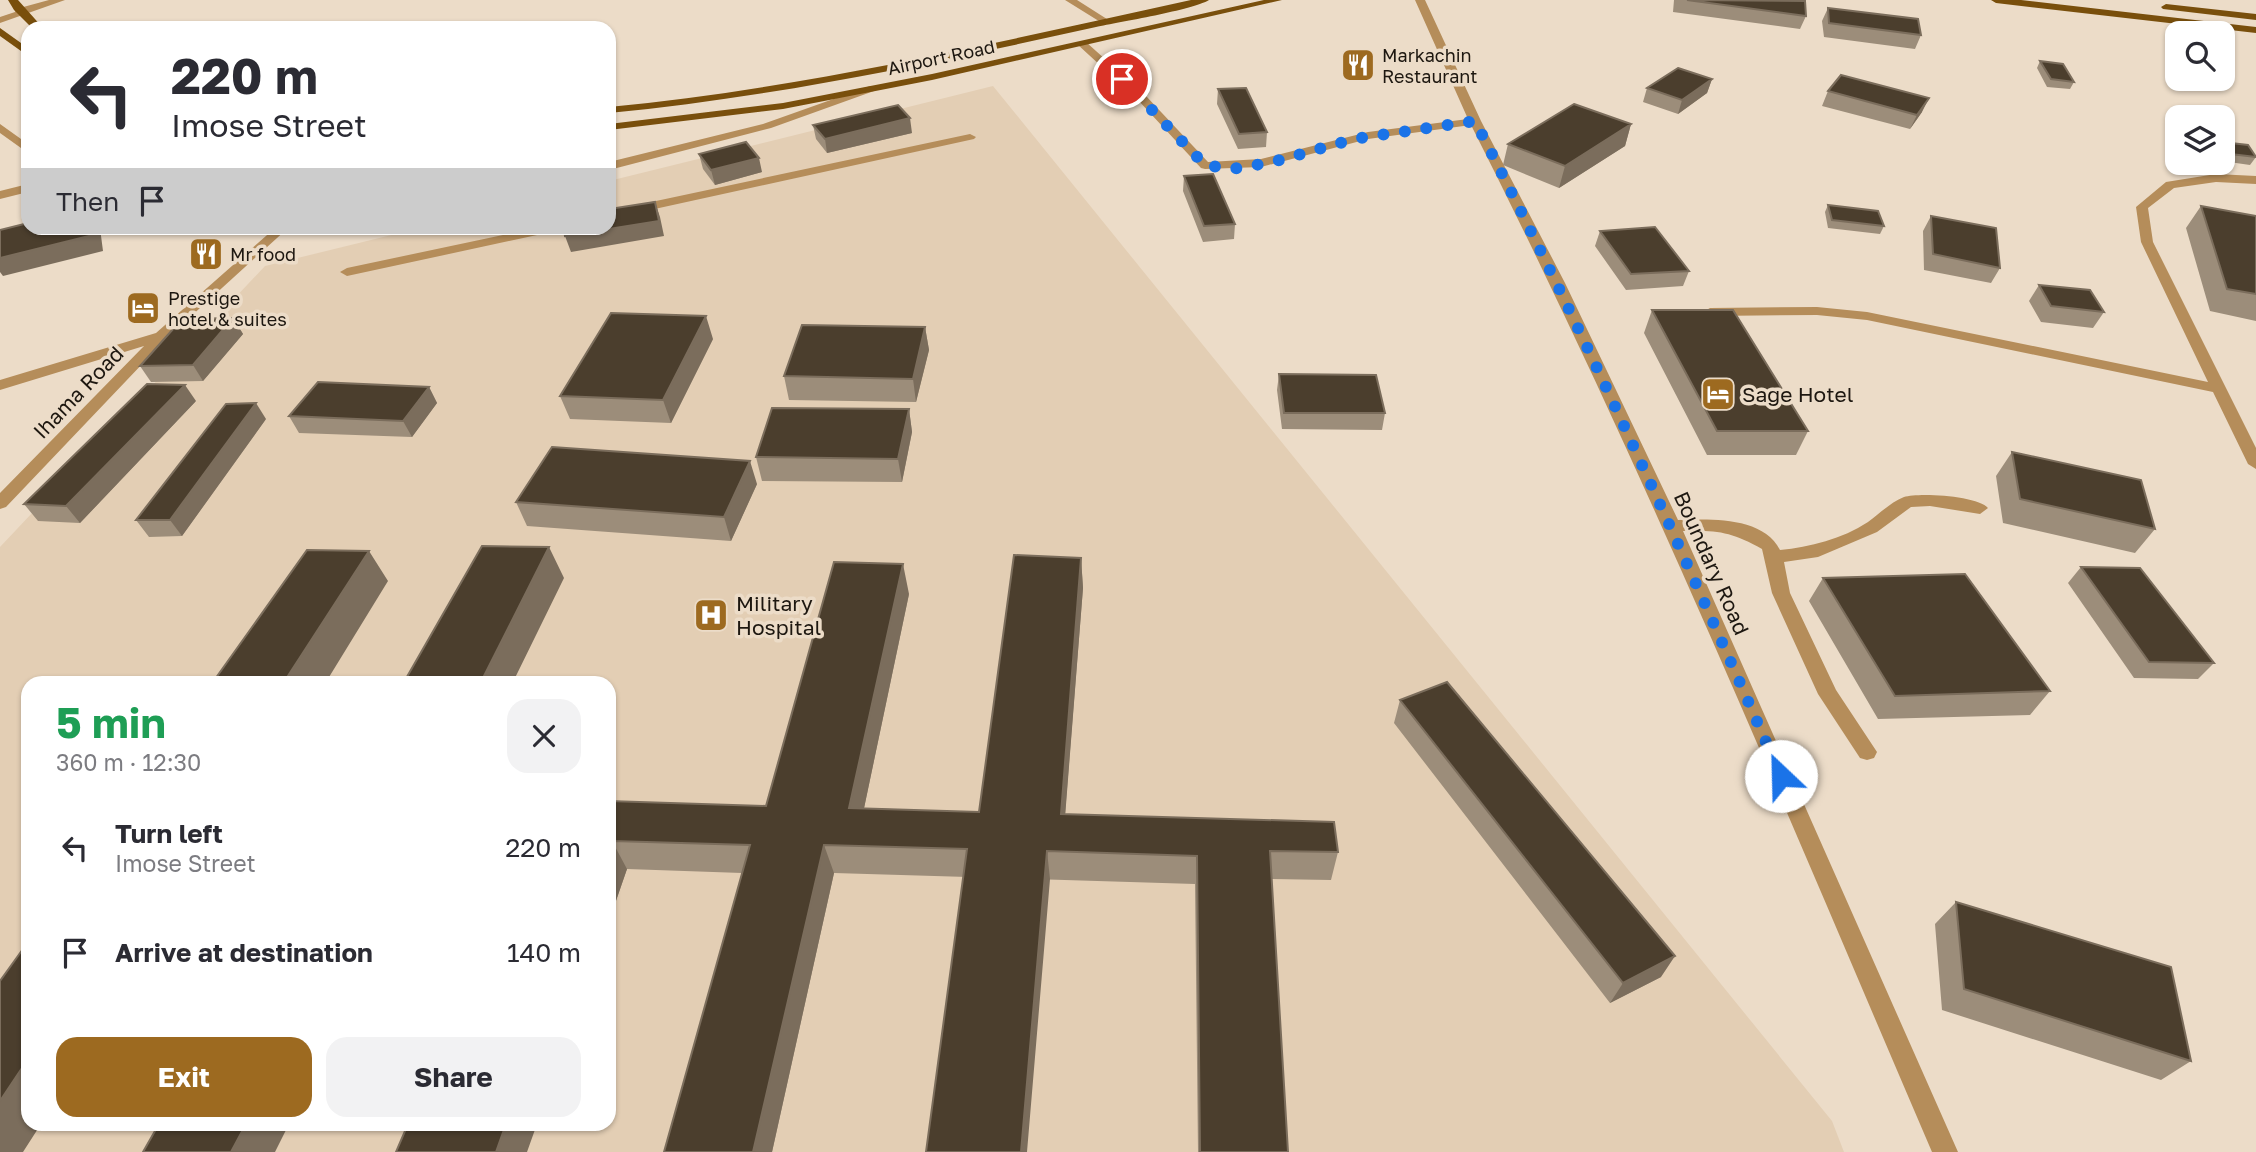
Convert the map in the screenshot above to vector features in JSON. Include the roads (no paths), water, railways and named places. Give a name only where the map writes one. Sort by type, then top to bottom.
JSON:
[{"type":"main road","points":[[13,0],[20,12],[30,21]]},
{"type":"main road","name":"Airport Road","points":[[616,109],[747,96],[864,76],[1204,0]]},
{"type":"main road","name":"Airport Road","points":[[616,126],[783,106],[1082,44],[1277,0]]},
{"type":"main road","points":[[1996,0],[2256,30]]},
{"type":"main road","points":[[2094,0],[2145,5]]},
{"type":"main road","points":[[2157,6],[2256,17]]},
{"type":"main road","points":[[0,31],[21,48]]},
{"type":"main road","points":[[864,76],[870,89]]},
{"type":"street","points":[[0,20],[60,0]]},
{"type":"street","points":[[1070,0],[1105,21]]},
{"type":"street","name":"Boundary Road","points":[[1420,0],[1475,121],[1558,283],[1672,526],[1945,1152]]},
{"type":"street","points":[[1082,44],[1142,97],[1205,165],[1232,169],[1273,162],[1354,139],[1475,121]]},
{"type":"street","points":[[616,164],[767,126],[870,89]]},
{"type":"street","points":[[0,127],[21,144]]},
{"type":"street","points":[[616,213],[970,137]]},
{"type":"street","points":[[2256,180],[2216,178],[2169,185],[2142,207],[2147,242],[2256,464]]},
{"type":"street","points":[[0,195],[21,190]]},
{"type":"street","name":"Ihama Road","points":[[0,503],[160,336],[274,235]]},
{"type":"street","points":[[347,272],[519,235]]},
{"type":"street","points":[[1693,312],[1817,311],[1867,316],[2220,389]]},
{"type":"street","points":[[0,386],[160,336]]},
{"type":"street","points":[[1775,557],[1812,554],[1871,528],[1907,502],[1930,500],[1980,508]]},
{"type":"street","points":[[1672,526],[1718,524],[1746,532],[1769,545],[1775,557],[1781,593],[1828,694],[1867,752]]},
{"type":"place","name":"Markachin Restaurant","points":[[1358,65]]},
{"type":"place","name":"Mr food","points":[[206,254]]},
{"type":"place","name":"Prestige hotel & suites","points":[[143,308]]},
{"type":"place","name":"Sage Hotel","points":[[1718,394]]},
{"type":"place","name":"Military Hospital","points":[[711,615]]}]
